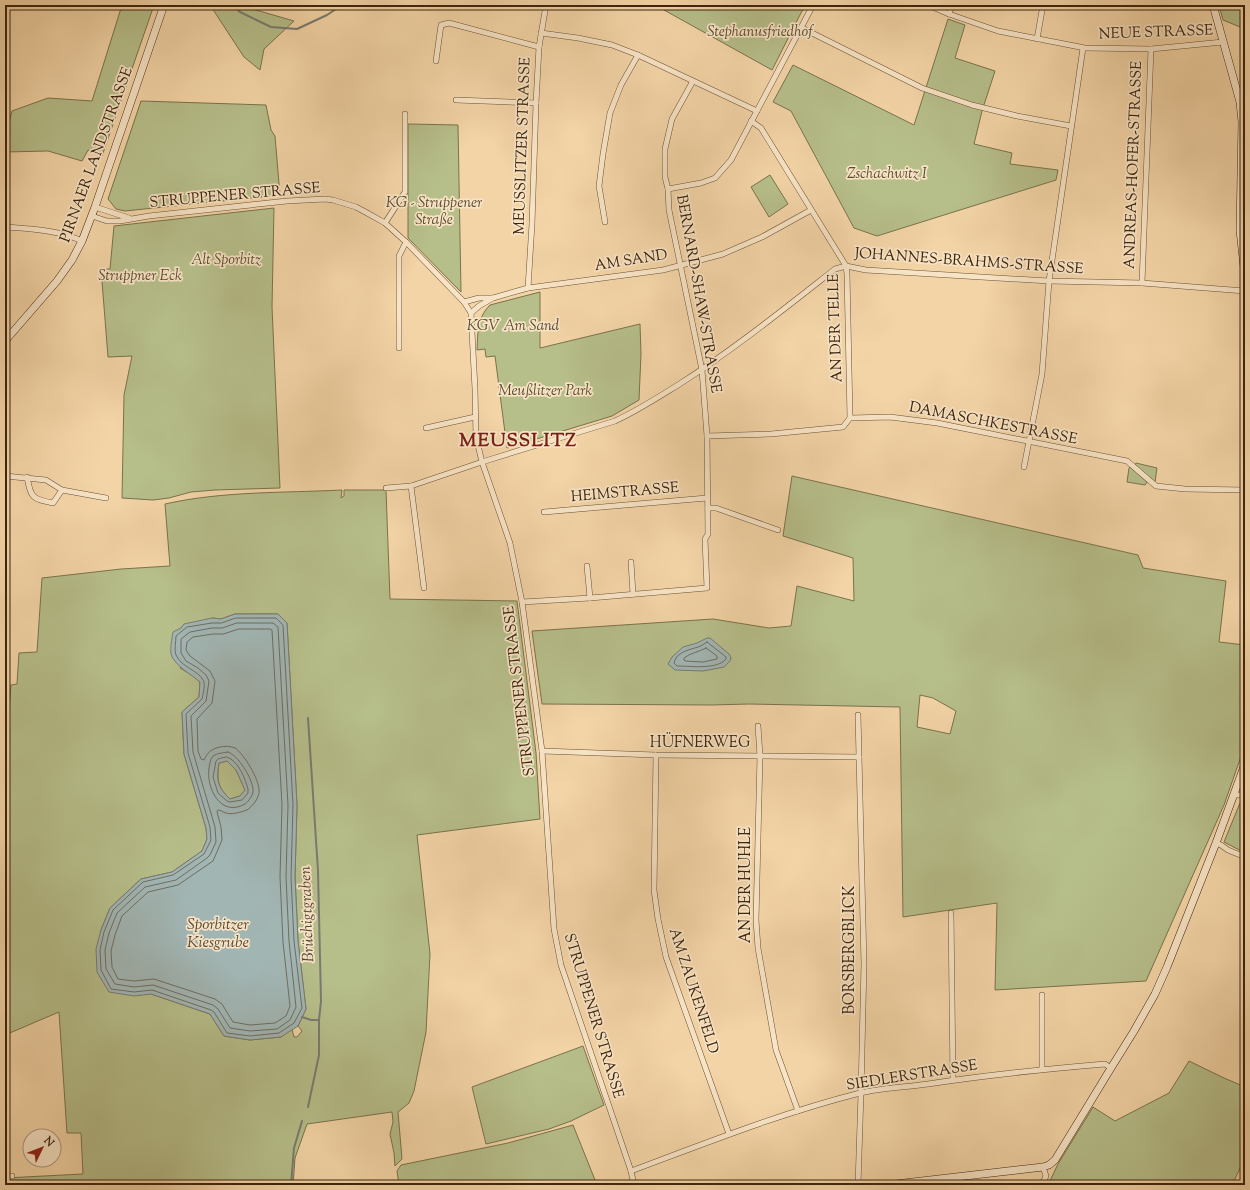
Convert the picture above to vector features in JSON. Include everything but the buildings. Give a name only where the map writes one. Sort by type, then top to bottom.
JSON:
[{"type":"street","name":"PIRNAER LANDSTRASSE","points":[[5,341],[57,281],[72,260],[82,241],[96,206],[164,5]]},
{"type":"street","name":"MEUSSLITZER STRASSE","points":[[528,288],[532,224],[536,103],[541,33],[546,5]]},
{"type":"street","points":[[668,189],[702,183],[715,178],[731,160],[813,5]]},
{"type":"street","name":"NEUE STRASSE","points":[[928,5],[998,31],[1083,48],[1151,49],[1223,42]]},
{"type":"street","points":[[949,14],[952,5]]},
{"type":"street","points":[[1037,39],[1043,5]]},
{"type":"street","points":[[1213,5],[1242,102],[1240,230],[1245,276]]},
{"type":"street","points":[[436,61],[441,25],[449,23],[540,47]]},
{"type":"street","points":[[802,28],[922,88],[972,105],[1017,116],[1071,126]]},
{"type":"street","points":[[541,33],[578,38],[612,45],[638,55],[757,111]]},
{"type":"street","points":[[1024,467],[1042,374],[1049,281],[1083,48]]},
{"type":"street","name":"ANDREAS-HOFER-STRASSE","points":[[1142,283],[1151,49]]},
{"type":"street","points":[[605,222],[599,186],[610,113],[621,85],[638,55]]},
{"type":"street","name":"BERNARD-SHAW-STRASSE","points":[[633,594],[707,588],[705,539],[708,534],[708,436],[702,370],[670,210],[665,177],[665,149],[672,119],[693,81]]},
{"type":"street","points":[[456,100],[536,103]]},
{"type":"street","points":[[385,224],[405,192],[406,114]]},
{"type":"street","name":"AN DER TELLE","points":[[751,121],[761,128],[846,266],[850,418]]},
{"type":"street","name":"STRUPPENER STRASSE","points":[[92,216],[107,221],[120,221],[287,202],[326,199],[333,200],[356,208],[385,224],[406,242],[464,302],[472,313],[476,437],[482,462],[510,543],[522,602],[542,751],[554,929],[558,951],[566,980],[631,1171],[634,1185]]},
{"type":"street","name":"STRUPPENER STRASSE","points":[[96,206],[130,219]]},
{"type":"street","name":"AM SAND","points":[[472,313],[479,306],[493,298],[528,288],[663,270],[723,254],[762,237],[811,210]]},
{"type":"street","points":[[5,227],[34,229],[73,237],[82,241]]},
{"type":"street","points":[[399,348],[399,256],[406,242]]},
{"type":"street","name":"JOHANNES-BRAHMS-STRASSE","points":[[386,488],[412,486],[482,462],[614,421],[642,407],[702,370],[835,269],[846,266],[866,270],[1049,281],[1142,283],[1245,291]]},
{"type":"street","name":"AM SAND","points":[[464,302],[479,298],[493,298]]},
{"type":"street","name":"DAMASCHKESTRASSE","points":[[850,418],[890,417],[937,423],[1127,461],[1156,486],[1185,489],[1245,490]]},
{"type":"street","points":[[426,428],[476,418]]},
{"type":"street","points":[[708,436],[771,434],[843,427],[850,418]]},
{"type":"street","points":[[5,476],[46,480],[62,490],[106,498]]},
{"type":"street","points":[[27,477],[29,491],[37,500],[53,503],[62,490]]},
{"type":"street","points":[[412,486],[424,588]]},
{"type":"street","name":"HEIMSTRASSE","points":[[544,512],[707,498]]},
{"type":"street","points":[[708,508],[716,508],[778,530]]},
{"type":"street","points":[[522,602],[633,594],[631,562]]},
{"type":"street","points":[[587,566],[590,598]]},
{"type":"street","name":"BORSBERGBLICK","points":[[858,715],[864,964],[858,1185]]},
{"type":"street","name":"AN DER HUHLE","points":[[758,726],[760,756],[756,920],[758,948],[776,1050],[798,1111]]},
{"type":"street","name":"HÜFNERWEG","points":[[542,751],[656,756],[859,757]]},
{"type":"street","name":"AM ZAUKENFELD","points":[[656,756],[654,890],[658,920],[666,957],[729,1134]]},
{"type":"street","points":[[887,1185],[1043,1166],[1049,1165],[1056,1160],[1142,1019],[1155,994],[1216,843],[1245,764]]},
{"type":"street","points":[[1234,795],[1245,794]]},
{"type":"street","points":[[1216,843],[1245,857]]},
{"type":"street","points":[[951,913],[953,1080]]},
{"type":"street","points":[[1042,994],[1042,1069]]},
{"type":"street","name":"SIEDLERSTRASSE","points":[[631,1171],[729,1134],[798,1111],[861,1093],[1042,1069],[1105,1064],[1111,1068]]},
{"type":"street","points":[[1042,1185],[1046,1176],[1043,1166]]},
{"type":"street","points":[[5,1176],[12,1176]]},
{"type":"green space","points":[[122,5],[154,5],[102,156],[88,150],[82,161],[48,151],[5,152],[5,138],[12,111],[48,98],[92,101]]},
{"type":"green space","points":[[210,5],[246,5],[249,8],[294,21],[264,49],[260,70],[244,57]]},
{"type":"green space","name":"Stephanusfriedhof","points":[[655,5],[805,5],[772,70]]},
{"type":"green space","points":[[1219,5],[1245,5],[1245,29],[1223,20]]},
{"type":"green space","name":"Zschachwitz I","points":[[948,19],[965,25],[955,58],[995,71],[982,111],[974,144],[1012,153],[1010,164],[1058,170],[1056,180],[877,236],[854,228],[791,111],[773,102],[793,65],[914,125]]},
{"type":"green space","points":[[141,101],[266,105],[271,130],[275,136],[280,195],[125,211],[116,209],[108,199]]},
{"type":"green space","name":"KG - Struppener Straße","points":[[408,124],[458,125],[461,292],[408,238]]},
{"type":"green space","points":[[770,175],[788,204],[769,217],[751,187]]},
{"type":"green space","points":[[274,208],[272,307],[280,488],[191,492],[169,498],[153,500],[122,498],[124,395],[132,356],[108,357],[101,269],[110,269],[114,226]]},
{"type":"green space","name":"Meußlitzer Park","points":[[540,292],[540,348],[640,324],[641,354],[639,400],[612,416],[507,448],[495,356],[486,357],[485,349],[477,350],[480,320],[490,305]]},
{"type":"green space","points":[[1136,463],[1157,468],[1155,482],[1135,465]]},
{"type":"green space","points":[[1130,467],[1147,482],[1145,485],[1127,482]]},
{"type":"green space","points":[[792,476],[1138,555],[1143,568],[1226,581],[1219,642],[1245,645],[1245,745],[1224,805],[1146,981],[995,990],[997,903],[903,917],[900,707],[749,704],[542,704],[532,631],[713,619],[769,628],[791,626],[797,586],[854,601],[853,558],[783,536]],"holes":[[[920,695],[933,698],[956,711],[950,734],[917,727]]]},
{"type":"green space","points":[[342,490],[341,498],[344,496],[344,490],[386,490],[390,599],[517,601],[536,753],[540,819],[417,835],[430,954],[426,1032],[414,1091],[409,1103],[398,1112],[402,1159],[395,1166],[390,1134],[393,1122],[392,1112],[307,1124],[295,1158],[293,1185],[5,1185],[5,1178],[83,1174],[81,1133],[67,1133],[59,1012],[5,1035],[5,712],[9,711],[11,685],[17,684],[19,653],[37,652],[42,578],[121,569],[170,566],[165,504],[209,497],[253,493]],"holes":[[[235,614],[278,614],[287,623],[297,805],[295,877],[298,941],[306,1009],[298,1026],[302,1031],[297,1037],[294,1037],[292,1029],[281,1037],[250,1040],[224,1036],[210,1014],[151,994],[101,930],[110,908],[141,879],[172,872],[202,851],[207,839],[206,828],[184,754],[182,712],[199,697],[200,682],[180,668],[212,618],[221,619]]]},
{"type":"green space","points":[[227,761],[236,770],[245,790],[240,796],[230,799],[220,787],[218,778],[219,763]]},
{"type":"green space","points":[[1245,799],[1245,853],[1224,842],[1240,803]]},
{"type":"green space","points":[[583,1046],[604,1105],[571,1121],[549,1129],[486,1144],[472,1087]]},
{"type":"green space","points":[[1189,1061],[1245,1087],[1245,1158],[1232,1185],[1048,1185],[1058,1164],[1093,1107],[1115,1121],[1169,1093]]},
{"type":"green space","points":[[573,1125],[597,1185],[399,1185],[397,1171],[401,1165],[508,1143]]},
{"type":"water","name":"Sporbitzer Kiesgrube","points":[[235,614],[278,614],[287,623],[297,805],[295,877],[298,941],[306,1009],[298,1026],[281,1037],[250,1040],[224,1036],[210,1014],[151,994],[134,996],[109,992],[97,972],[96,949],[101,930],[110,908],[141,879],[172,872],[202,851],[207,839],[206,828],[184,754],[182,712],[199,697],[200,682],[176,662],[171,654],[171,646],[173,632],[181,628],[184,624],[212,618],[221,619]],"holes":[[[227,761],[236,770],[245,790],[240,796],[230,799],[222,791],[218,782],[219,763]]]},
{"type":"water","points":[[710,638],[729,654],[731,658],[730,661],[724,667],[703,671],[675,670],[668,664],[672,657],[683,647]]},
{"type":"waterway","points":[[233,5],[240,12],[271,27],[297,29],[327,15],[342,5]]},
{"type":"waterway","name":"Brüchigtgraben","points":[[308,718],[318,871],[321,1001],[319,1020],[319,1055],[308,1107]]},
{"type":"waterway","points":[[302,1017],[311,1020],[319,1020]]},
{"type":"waterway","name":"Brüchigtgraben","points":[[291,1185],[294,1148],[302,1121]]},
{"type":"district","name":"MEUSSLITZ","points":[[518,441]]},
{"type":"park label","name":"Alt Sporbitz","points":[[226,260]]},
{"type":"park label","name":"Struppner Eck","points":[[140,276]]},
{"type":"park label","name":"KGV Am Sand","points":[[513,326]]}]
